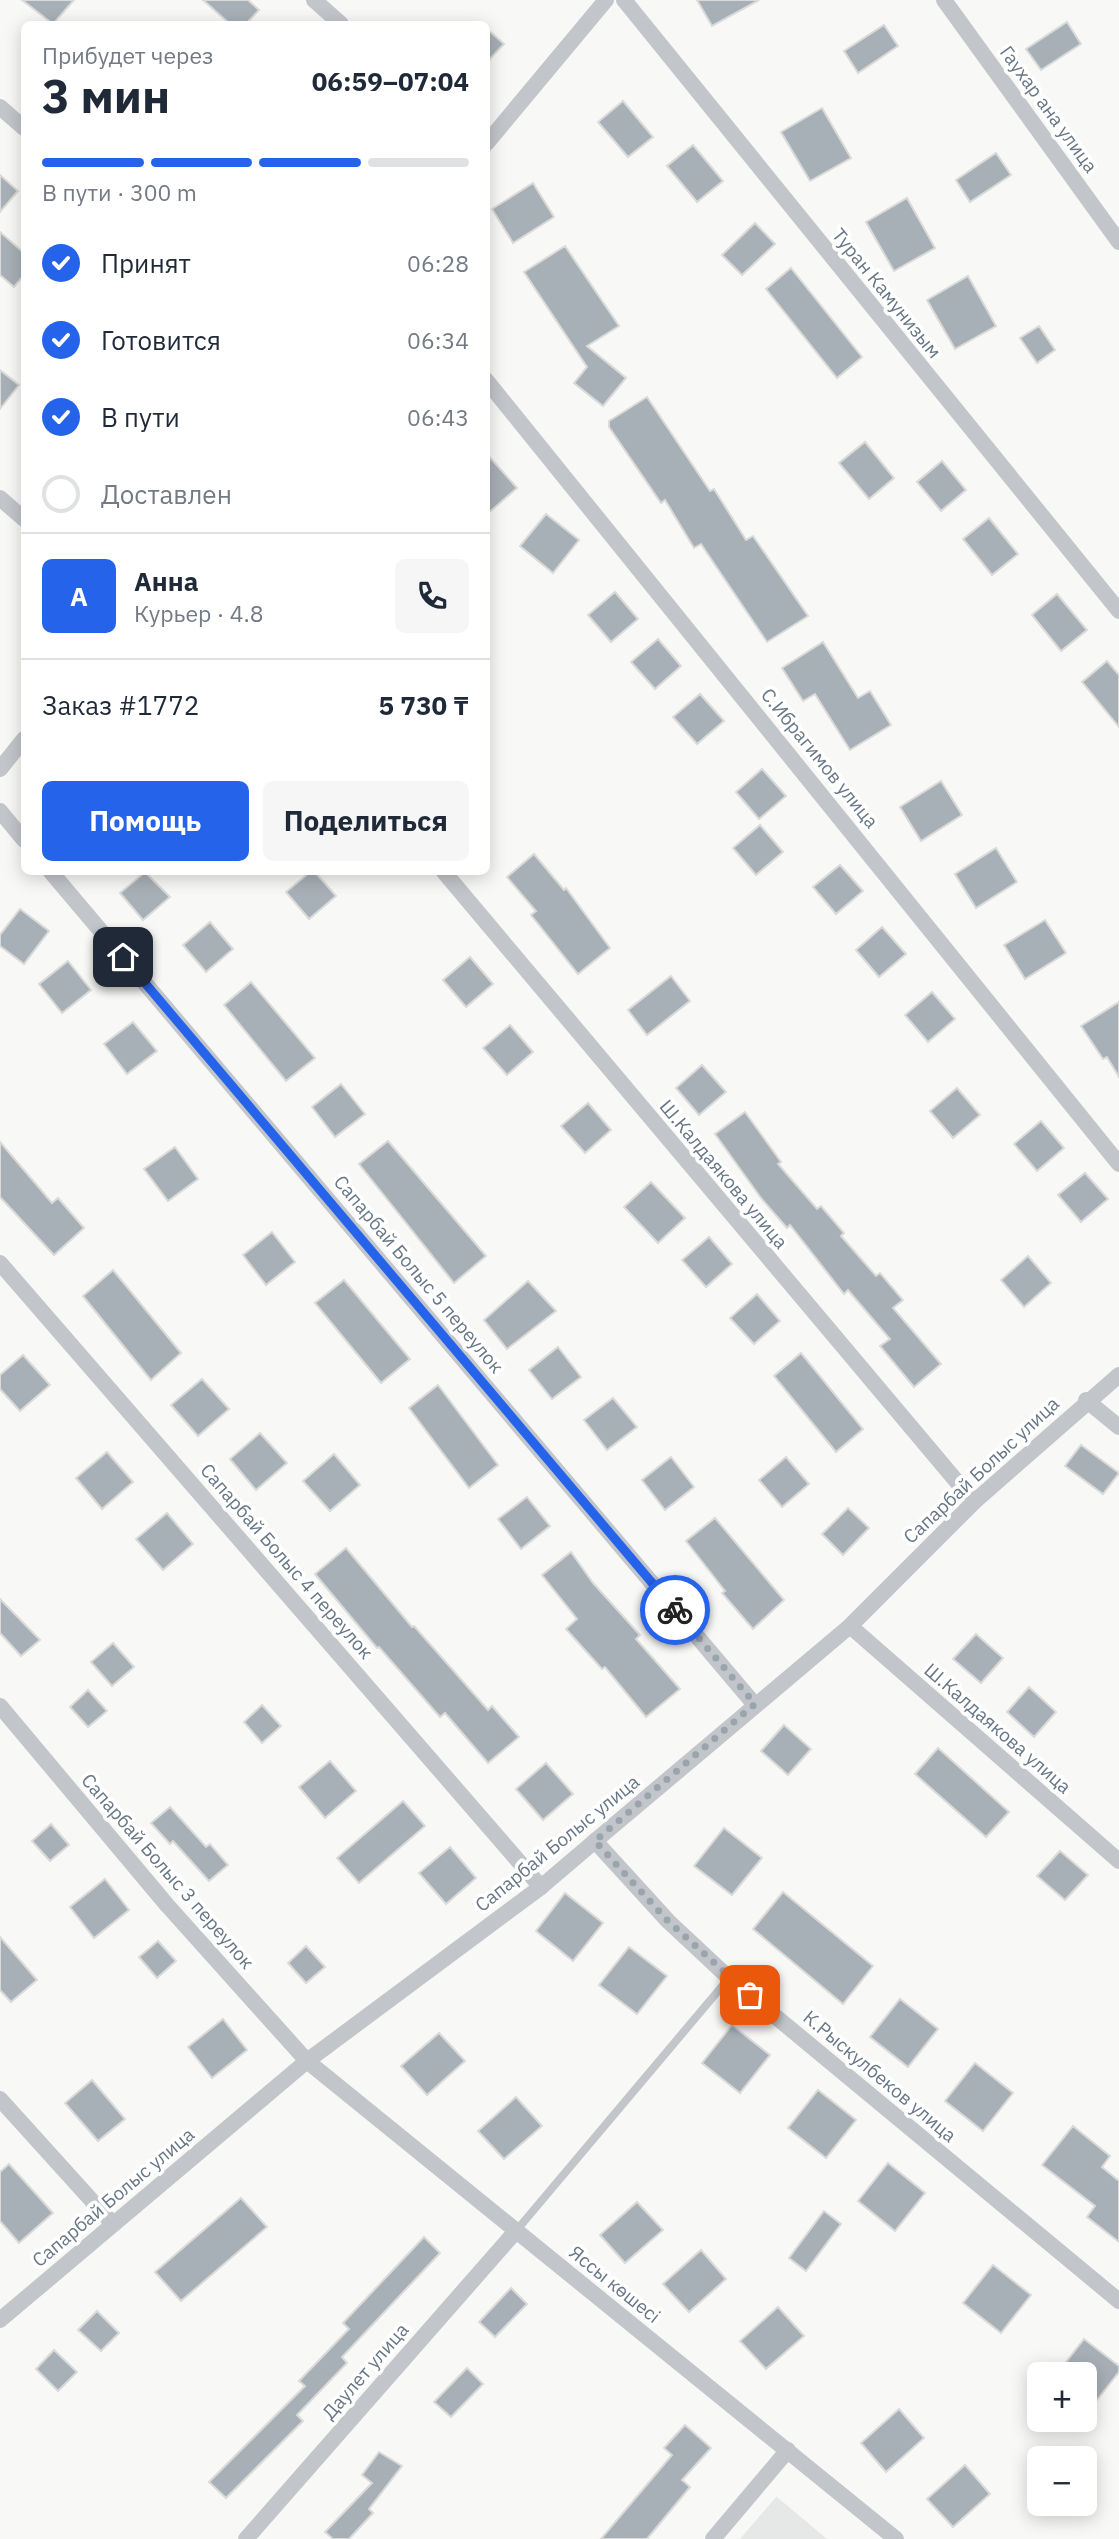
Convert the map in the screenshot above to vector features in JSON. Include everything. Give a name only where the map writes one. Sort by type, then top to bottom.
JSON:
[{"type":"street","points":[[314,0],[338,21]]},
{"type":"street","points":[[490,139],[606,0]]},
{"type":"street","name":"Туран Камунизым","points":[[624,0],[1119,611]]},
{"type":"street","name":"Гаухар ана улица","points":[[944,0],[1119,242]]},
{"type":"street","points":[[0,107],[21,125]]},
{"type":"street","name":"С.Ибрагимов улица","points":[[490,385],[1119,1164]]},
{"type":"street","points":[[0,498],[21,516]]},
{"type":"street","points":[[0,769],[21,743]]},
{"type":"street","points":[[0,811],[21,836]]},
{"type":"street","name":"Сапарбай Болыс 5 переулок","points":[[54,875],[755,1704]]},
{"type":"street","name":"Ш.Калдаякова улица","points":[[447,875],[974,1502]]},
{"type":"street","name":"Сапарбай Болыс 4 переулок","points":[[0,1263],[541,1887]]},
{"type":"street","name":"Сапарбай Болыс улица","points":[[0,2320],[307,2061],[541,1887],[850,1626],[974,1502],[1086,1401],[1119,1375]]},
{"type":"street","points":[[1086,1401],[1119,1426]]},
{"type":"street","name":"Ш.Калдаякова улица","points":[[850,1626],[1119,1861]]},
{"type":"street","name":"Сапарбай Болыс 3 переулок","points":[[0,1706],[167,1905],[307,2061]]},
{"type":"street","name":"К.Рыскулбеков улица","points":[[595,1841],[668,1921],[729,1978],[1119,2301]]},
{"type":"street","name":"Яссы көшесі","points":[[307,2061],[896,2539]]},
{"type":"street","points":[[0,2099],[113,2224]]},
{"type":"street","name":"Даулет улица","points":[[246,2539],[516,2231]]},
{"type":"street","points":[[713,2539],[788,2450]]},
{"type":"lane","points":[[516,2231],[729,1978]]},
{"type":"shaded area","points":[[777,2497],[827,2539],[740,2539]]},
{"type":"building","points":[[22,0],[74,0],[56,21],[49,21]]},
{"type":"building","points":[[203,0],[248,0],[259,10],[249,21],[227,21]]},
{"type":"building","points":[[697,0],[759,0],[712,26]]},
{"type":"building","points":[[1067,22],[1081,44],[1041,70],[1026,49]]},
{"type":"building","points":[[884,25],[898,46],[858,73],[844,51]]},
{"type":"building","points":[[490,32],[504,44],[490,59]]},
{"type":"building","points":[[623,101],[653,137],[628,157],[598,122]]},
{"type":"building","points":[[822,108],[851,158],[810,181],[781,132]]},
{"type":"building","points":[[693,145],[723,181],[697,202],[667,166]]},
{"type":"building","points":[[996,153],[1011,175],[970,202],[956,180]]},
{"type":"building","points":[[0,175],[18,191],[0,212]]},
{"type":"building","points":[[533,183],[554,217],[513,243],[492,209]]},
{"type":"building","points":[[907,198],[935,248],[894,271],[866,222]]},
{"type":"building","points":[[755,223],[775,244],[742,275],[722,255]]},
{"type":"building","points":[[0,232],[21,250],[21,279],[14,287],[0,275]]},
{"type":"building","points":[[565,246],[619,326],[587,346],[626,378],[603,406],[574,383],[587,367],[524,272]]},
{"type":"building","points":[[791,268],[862,357],[837,378],[766,289]]},
{"type":"building","points":[[968,276],[996,326],[955,349],[927,300]]},
{"type":"building","points":[[1039,326],[1055,350],[1037,363],[1020,338]]},
{"type":"building","points":[[0,370],[19,385],[0,409]]},
{"type":"building","points":[[647,397],[710,491],[714,489],[746,540],[753,536],[808,616],[767,642],[701,544],[694,548],[665,500],[661,503],[609,427],[609,421]]},
{"type":"building","points":[[865,442],[894,478],[869,499],[839,463]]},
{"type":"building","points":[[490,458],[517,488],[490,512]]},
{"type":"building","points":[[942,461],[966,490],[941,511],[917,482]]},
{"type":"building","points":[[546,514],[579,540],[553,573],[520,546]]},
{"type":"building","points":[[989,518],[1018,554],[992,575],[963,539]]},
{"type":"building","points":[[615,592],[638,619],[611,642],[588,615]]},
{"type":"building","points":[[1057,594],[1087,630],[1061,651],[1032,615]]},
{"type":"building","points":[[658,639],[681,666],[655,689],[631,662]]},
{"type":"building","points":[[823,642],[858,698],[870,691],[891,725],[850,750],[815,694],[803,701],[782,668]]},
{"type":"building","points":[[1107,661],[1119,675],[1119,727],[1082,682]]},
{"type":"building","points":[[700,694],[724,721],[697,744],[673,717]]},
{"type":"building","points":[[762,769],[786,796],[759,819],[736,792]]},
{"type":"building","points":[[941,781],[962,815],[921,841],[900,807]]},
{"type":"building","points":[[760,825],[783,852],[756,875],[733,848]]},
{"type":"building","points":[[996,848],[1017,882],[976,908],[955,874]]},
{"type":"building","points":[[534,854],[564,890],[566,888],[610,948],[578,974],[531,915],[536,911],[507,877]]},
{"type":"building","points":[[840,865],[863,891],[836,914],[813,887]]},
{"type":"building","points":[[141,875],[148,875],[170,897],[143,920],[120,893]]},
{"type":"building","points":[[306,875],[318,875],[336,896],[309,919],[286,892]]},
{"type":"building","points":[[20,909],[49,931],[24,964],[0,946],[0,935]]},
{"type":"building","points":[[1045,920],[1066,953],[1025,979],[1004,945]]},
{"type":"building","points":[[210,922],[233,949],[206,972],[183,945]]},
{"type":"building","points":[[882,927],[906,954],[879,977],[856,950]]},
{"type":"building","points":[[470,957],[493,984],[466,1007],[443,980]]},
{"type":"building","points":[[68,961],[91,990],[62,1013],[39,984]]},
{"type":"building","points":[[671,976],[690,1001],[647,1035],[628,1010]]},
{"type":"building","points":[[251,982],[315,1058],[286,1081],[224,1005]]},
{"type":"building","points":[[932,992],[955,1019],[928,1042],[905,1015]]},
{"type":"building","points":[[1119,1002],[1119,1077],[1107,1057],[1103,1059],[1081,1026]]},
{"type":"building","points":[[133,1022],[157,1051],[127,1074],[104,1044]]},
{"type":"building","points":[[510,1025],[533,1052],[507,1075],[483,1048]]},
{"type":"building","points":[[702,1065],[726,1092],[699,1115],[676,1088]]},
{"type":"building","points":[[341,1084],[365,1114],[335,1137],[312,1107]]},
{"type":"building","points":[[957,1088],[980,1115],[953,1138],[930,1111]]},
{"type":"building","points":[[588,1103],[611,1130],[585,1153],[561,1126]]},
{"type":"building","points":[[745,1112],[781,1162],[778,1164],[817,1209],[821,1206],[844,1233],[841,1236],[876,1276],[880,1273],[903,1300],[893,1308],[941,1364],[914,1387],[880,1346],[890,1339],[848,1290],[844,1294],[790,1225],[787,1228],[761,1198],[715,1134]]},
{"type":"building","points":[[1041,1121],[1064,1148],[1037,1171],[1014,1144]]},
{"type":"building","points":[[388,1141],[486,1256],[454,1283],[359,1164]]},
{"type":"building","points":[[0,1142],[52,1203],[58,1198],[84,1228],[54,1255],[0,1197]]},
{"type":"building","points":[[175,1147],[198,1179],[168,1201],[144,1169]]},
{"type":"building","points":[[1085,1173],[1108,1199],[1081,1222],[1058,1195]]},
{"type":"building","points":[[651,1182],[685,1218],[658,1243],[624,1207]]},
{"type":"building","points":[[272,1232],[295,1262],[266,1285],[243,1255]]},
{"type":"building","points":[[709,1237],[732,1264],[706,1287],[682,1260]]},
{"type":"building","points":[[1028,1256],[1051,1283],[1024,1307],[1001,1280]]},
{"type":"building","points":[[113,1270],[181,1353],[151,1380],[83,1296]]},
{"type":"building","points":[[344,1280],[410,1359],[381,1383],[315,1303]]},
{"type":"building","points":[[528,1281],[556,1311],[507,1349],[484,1320]]},
{"type":"building","points":[[757,1294],[780,1321],[754,1344],[730,1318]]},
{"type":"building","points":[[558,1347],[581,1377],[552,1399],[529,1370]]},
{"type":"building","points":[[801,1353],[863,1429],[836,1452],[774,1376]]},
{"type":"building","points":[[23,1355],[50,1385],[20,1411],[0,1389],[0,1375]]},
{"type":"building","points":[[202,1379],[229,1409],[198,1436],[171,1405]]},
{"type":"building","points":[[438,1385],[498,1465],[469,1488],[409,1408]]},
{"type":"building","points":[[613,1398],[637,1427],[607,1450],[584,1420]]},
{"type":"building","points":[[260,1433],[287,1463],[256,1490],[230,1459]]},
{"type":"building","points":[[1081,1445],[1119,1473],[1103,1494],[1065,1466]]},
{"type":"building","points":[[107,1452],[133,1482],[102,1509],[76,1478]]},
{"type":"building","points":[[334,1454],[360,1485],[330,1511],[303,1481]]},
{"type":"building","points":[[671,1457],[694,1487],[665,1510],[642,1480]]},
{"type":"building","points":[[786,1457],[809,1484],[782,1507],[759,1480]]},
{"type":"building","points":[[527,1497],[550,1526],[521,1549],[498,1519]]},
{"type":"building","points":[[848,1508],[869,1528],[843,1555],[822,1534]]},
{"type":"building","points":[[167,1513],[193,1544],[163,1570],[136,1539]]},
{"type":"building","points":[[715,1518],[784,1600],[753,1629],[722,1593],[725,1591],[686,1541]]},
{"type":"building","points":[[346,1548],[412,1627],[414,1626],[488,1710],[492,1706],[519,1737],[488,1763],[445,1713],[440,1717],[315,1574]]},
{"type":"building","points":[[571,1552],[593,1583],[640,1635],[636,1639],[680,1689],[646,1717],[605,1667],[602,1669],[566,1629],[577,1619],[542,1575]]},
{"type":"building","points":[[0,1599],[40,1640],[21,1656],[0,1633]]},
{"type":"building","points":[[976,1634],[1003,1658],[981,1683],[953,1659]]},
{"type":"building","points":[[113,1643],[134,1667],[112,1686],[91,1662]]},
{"type":"building","points":[[1029,1687],[1056,1712],[1034,1737],[1007,1712]]},
{"type":"building","points":[[88,1690],[107,1711],[88,1727],[70,1707]]},
{"type":"building","points":[[262,1705],[281,1726],[262,1743],[244,1722]]},
{"type":"building","points":[[784,1725],[811,1749],[788,1775],[761,1751]]},
{"type":"building","points":[[938,1748],[1009,1812],[986,1837],[915,1774]]},
{"type":"building","points":[[330,1761],[356,1791],[325,1818],[299,1787]]},
{"type":"building","points":[[546,1763],[573,1794],[543,1820],[516,1789]]},
{"type":"building","points":[[403,1801],[425,1826],[359,1883],[337,1858]]},
{"type":"building","points":[[170,1807],[206,1847],[210,1844],[228,1865],[209,1881],[173,1841],[170,1844],[151,1823]]},
{"type":"building","points":[[51,1824],[69,1845],[50,1861],[32,1841]]},
{"type":"building","points":[[724,1828],[762,1858],[732,1895],[694,1866]]},
{"type":"building","points":[[450,1847],[476,1878],[446,1904],[419,1873]]},
{"type":"building","points":[[1060,1851],[1088,1875],[1065,1900],[1037,1876]]},
{"type":"building","points":[[105,1879],[129,1910],[94,1938],[70,1907]]},
{"type":"building","points":[[783,1892],[873,1966],[843,2004],[753,1929]]},
{"type":"building","points":[[565,1893],[603,1923],[573,1961],[536,1931]]},
{"type":"building","points":[[0,1937],[37,1980],[11,2002],[0,1990]]},
{"type":"building","points":[[158,1941],[176,1961],[157,1978],[139,1957]]},
{"type":"building","points":[[306,1946],[325,1967],[306,1983],[288,1963]]},
{"type":"building","points":[[629,1947],[667,1976],[637,2014],[599,1985]]},
{"type":"building","points":[[900,1999],[938,2029],[908,2067],[870,2037]]},
{"type":"building","points":[[223,2019],[247,2050],[212,2078],[188,2047]]},
{"type":"building","points":[[732,2025],[770,2055],[740,2093],[702,2063]]},
{"type":"building","points":[[439,2033],[465,2061],[427,2095],[401,2066]]},
{"type":"building","points":[[975,2063],[1013,2093],[983,2131],[945,2101]]},
{"type":"building","points":[[92,2080],[125,2119],[98,2141],[65,2103]]},
{"type":"building","points":[[818,2090],[856,2120],[826,2158],[788,2128]]},
{"type":"building","points":[[516,2097],[542,2126],[504,2159],[478,2131]]},
{"type":"building","points":[[1073,2126],[1110,2156],[1102,2167],[1119,2181],[1119,2242],[1087,2217],[1095,2206],[1042,2165]]},
{"type":"building","points":[[888,2163],[925,2193],[895,2231],[858,2201]]},
{"type":"building","points":[[9,2164],[53,2213],[19,2243],[0,2221],[0,2172]]},
{"type":"building","points":[[241,2198],[267,2227],[181,2301],[155,2272]]},
{"type":"building","points":[[637,2202],[663,2230],[625,2263],[600,2235]]},
{"type":"building","points":[[824,2211],[841,2224],[806,2271],[789,2258]]},
{"type":"building","points":[[424,2237],[440,2253],[342,2357],[347,2363],[297,2415],[303,2421],[226,2498],[209,2482],[305,2386],[299,2381],[349,2329],[343,2323]]},
{"type":"building","points":[[701,2250],[726,2279],[689,2312],[663,2284]]},
{"type":"building","points":[[993,2265],[1031,2295],[1001,2333],[963,2303]]},
{"type":"building","points":[[511,2288],[527,2304],[495,2337],[479,2322]]},
{"type":"building","points":[[778,2307],[804,2336],[766,2369],[740,2341]]},
{"type":"building","points":[[97,2311],[119,2333],[101,2351],[78,2330]]},
{"type":"building","points":[[1084,2339],[1119,2366],[1119,2372],[1097,2400],[1097,2362],[1066,2362]]},
{"type":"building","points":[[54,2350],[77,2372],[58,2391],[36,2369]]},
{"type":"building","points":[[467,2368],[483,2384],[451,2417],[434,2402]]},
{"type":"building","points":[[899,2409],[924,2438],[886,2472],[861,2443]]},
{"type":"building","points":[[685,2425],[711,2448],[682,2480],[690,2487],[647,2539],[601,2539],[672,2455],[664,2448]]},
{"type":"building","points":[[379,2452],[402,2466],[369,2509],[373,2513],[349,2539],[333,2539],[325,2532],[372,2483],[362,2475]]},
{"type":"building","points":[[965,2465],[990,2494],[953,2527],[927,2499]]},
{"type":"way so far","points":[[675,1610],[755,1704],[595,1841],[668,1921],[750,1995]]},
{"type":"route","points":[[123,957],[675,1610]]}]
